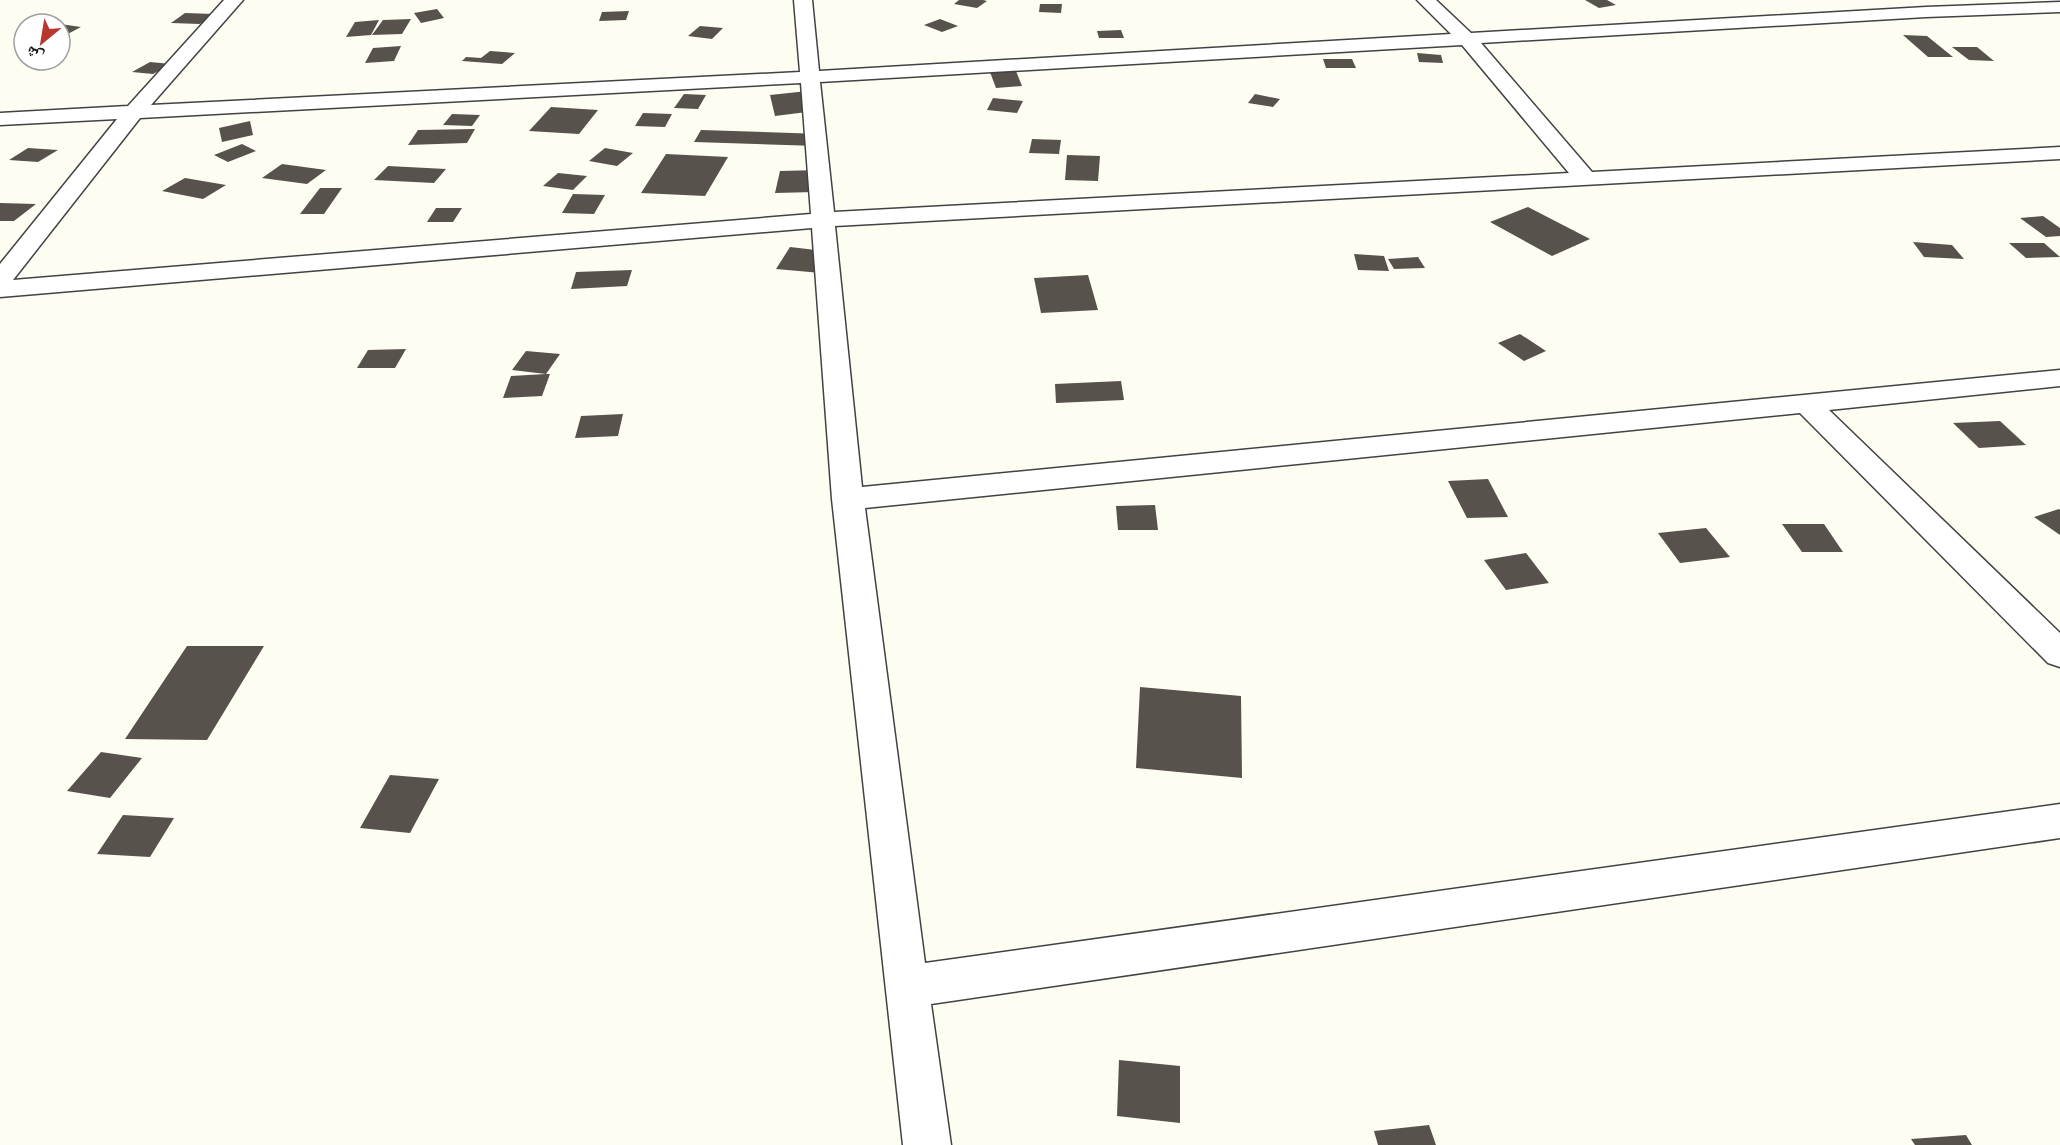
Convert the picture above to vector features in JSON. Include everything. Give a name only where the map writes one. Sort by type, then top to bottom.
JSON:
[{"type":"street","points":[[0,280],[134,112],[234,0]]},
{"type":"street","points":[[803,0],[848,499],[927,1145]]},
{"type":"street","points":[[1426,0],[1466,38],[1586,178]]},
{"type":"street","points":[[1907,0],[1926,12]]},
{"type":"street","points":[[0,119],[810,77],[1926,12],[2060,7]]},
{"type":"street","points":[[2021,9],[2050,24]]},
{"type":"street","points":[[0,288],[824,220],[2060,153]]},
{"type":"street","points":[[848,499],[2060,378]]},
{"type":"street","points":[[1806,404],[2060,654]]},
{"type":"street","points":[[906,987],[2060,821]]},
{"type":"building","points":[[959,0],[987,1],[977,8],[954,4]]},
{"type":"building","points":[[1585,0],[1607,0],[1616,5],[1599,8]]},
{"type":"building","points":[[1040,4],[1062,4],[1061,13],[1039,12]]},
{"type":"building","points":[[437,9],[444,18],[421,23],[414,13]]},
{"type":"building","points":[[629,11],[626,20],[599,21],[602,12]]},
{"type":"building","points":[[185,13],[214,14],[200,24],[171,23]]},
{"type":"building","points":[[411,19],[402,34],[372,35],[383,20]]},
{"type":"building","points":[[940,19],[958,26],[942,32],[924,25]]},
{"type":"building","points":[[379,20],[371,35],[346,37],[355,22]]},
{"type":"building","points":[[72,26],[81,27],[72,32]]},
{"type":"building","points":[[700,26],[723,28],[712,39],[688,36]]},
{"type":"building","points":[[1121,30],[1124,38],[1099,38],[1097,31]]},
{"type":"building","points":[[1903,35],[1927,36],[1953,57],[1928,57]]},
{"type":"building","points":[[401,46],[394,61],[365,63],[373,48]]},
{"type":"building","points":[[1952,47],[1977,47],[1994,61],[1969,60]]},
{"type":"building","points":[[490,51],[515,53],[502,64],[462,61],[466,57],[481,58]]},
{"type":"building","points":[[1417,53],[1441,55],[1443,63],[1419,62]]},
{"type":"building","points":[[1323,59],[1352,59],[1356,68],[1326,68]]},
{"type":"building","points":[[150,62],[171,64],[153,74],[132,72]]},
{"type":"building","points":[[1016,71],[1022,86],[996,88],[990,72]]},
{"type":"building","points":[[817,90],[823,110],[775,116],[770,95]]},
{"type":"building","points":[[684,94],[706,95],[698,109],[674,108]]},
{"type":"building","points":[[1255,94],[1280,99],[1273,107],[1248,103]]},
{"type":"building","points":[[993,98],[1023,101],[1017,113],[987,110]]},
{"type":"building","points":[[551,107],[598,110],[579,134],[529,131]]},
{"type":"building","points":[[643,113],[672,114],[665,127],[635,126]]},
{"type":"building","points":[[452,114],[480,115],[472,126],[443,125]]},
{"type":"building","points":[[250,121],[253,135],[222,142],[219,128]]},
{"type":"building","points":[[475,129],[467,143],[408,145],[418,130]]},
{"type":"building","points":[[701,130],[822,134],[817,146],[694,142]]},
{"type":"building","points":[[1032,139],[1061,140],[1059,154],[1029,153]]},
{"type":"building","points":[[242,144],[256,151],[228,162],[214,155]]},
{"type":"building","points":[[28,148],[58,150],[38,162],[9,160]]},
{"type":"building","points":[[605,148],[633,153],[617,166],[589,161]]},
{"type":"building","points":[[666,154],[728,157],[705,196],[641,193]]},
{"type":"building","points":[[1067,155],[1100,156],[1098,181],[1065,180]]},
{"type":"building","points":[[282,164],[326,170],[307,184],[262,178]]},
{"type":"building","points":[[388,166],[446,169],[434,183],[374,180]]},
{"type":"building","points":[[818,170],[815,192],[775,193],[780,171]]},
{"type":"building","points":[[558,173],[587,176],[573,190],[543,186]]},
{"type":"building","points":[[185,178],[226,185],[203,199],[162,191]]},
{"type":"building","points":[[320,188],[342,188],[324,214],[300,214]]},
{"type":"building","points":[[573,194],[605,195],[594,214],[562,213]]},
{"type":"building","points":[[0,203],[36,204],[14,221],[0,221]]},
{"type":"building","points":[[1528,207],[1590,239],[1552,256],[1490,222]]},
{"type":"building","points":[[436,208],[462,208],[453,222],[427,222]]},
{"type":"building","points":[[2043,216],[2060,228],[2060,236],[2046,237],[2020,218]]},
{"type":"building","points":[[1913,242],[1952,245],[1964,259],[1924,257]]},
{"type":"building","points":[[2009,243],[2044,243],[2060,257],[2026,258]]},
{"type":"building","points":[[790,247],[833,252],[821,273],[776,269]]},
{"type":"building","points":[[1354,254],[1384,256],[1389,271],[1358,270]]},
{"type":"building","points":[[1418,257],[1425,268],[1394,269],[1388,259]]},
{"type":"building","points":[[632,270],[627,286],[571,289],[576,272]]},
{"type":"building","points":[[1088,275],[1098,310],[1041,313],[1034,278]]},
{"type":"building","points":[[1520,334],[1546,351],[1524,361],[1498,343]]},
{"type":"building","points":[[406,349],[395,368],[357,368],[368,350]]},
{"type":"building","points":[[526,351],[560,354],[546,374],[512,370]]},
{"type":"building","points":[[550,374],[542,396],[503,398],[511,376]]},
{"type":"building","points":[[1121,381],[1124,400],[1056,403],[1055,384]]},
{"type":"building","points":[[623,414],[618,436],[575,438],[581,416]]},
{"type":"building","points":[[2000,421],[2026,445],[1979,448],[1953,423]]},
{"type":"building","points":[[1488,479],[1508,517],[1467,518],[1448,481]]},
{"type":"building","points":[[1155,505],[1158,530],[1118,530],[1116,506]]},
{"type":"building","points":[[2059,509],[2060,535],[2034,517]]},
{"type":"building","points":[[1782,524],[1824,524],[1843,552],[1802,552]]},
{"type":"building","points":[[1706,528],[1730,557],[1680,563],[1658,533]]},
{"type":"building","points":[[1526,553],[1549,583],[1506,590],[1484,560]]},
{"type":"building","points":[[187,646],[264,646],[207,740],[125,739]]},
{"type":"building","points":[[1140,687],[1241,696],[1242,778],[1136,768]]},
{"type":"building","points":[[101,752],[142,758],[110,798],[67,791]]},
{"type":"building","points":[[390,775],[439,779],[410,833],[360,828]]},
{"type":"building","points":[[123,815],[174,818],[150,857],[97,854]]},
{"type":"building","points":[[1119,1060],[1180,1066],[1180,1123],[1117,1116]]},
{"type":"building","points":[[1429,1125],[1436,1145],[1378,1145],[1374,1131]]},
{"type":"building","points":[[1966,1135],[1972,1145],[1915,1145],[1911,1139]]}]
